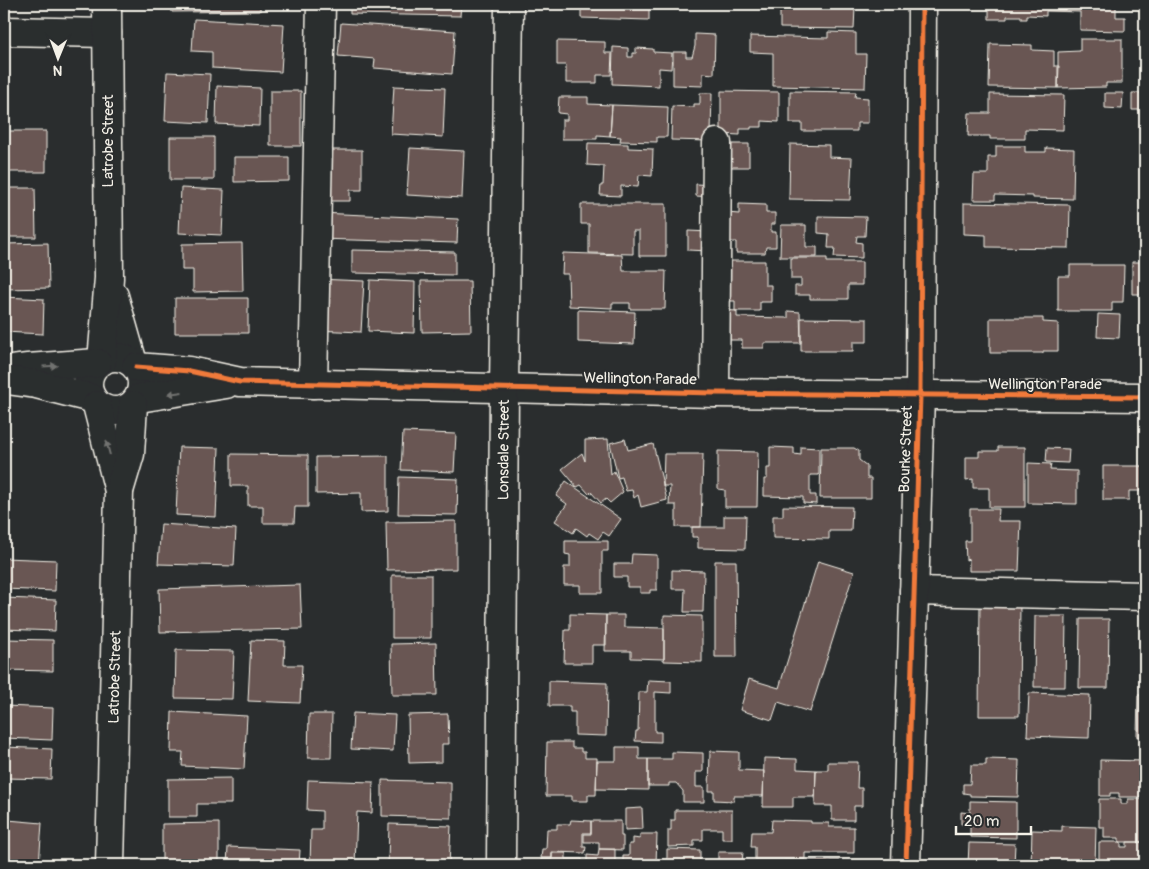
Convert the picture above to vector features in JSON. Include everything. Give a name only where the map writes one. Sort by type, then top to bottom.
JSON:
[{"type":"street","name":"Latrobe Street","points":[[100,362],[109,278],[107,4]]},
{"type":"street","points":[[313,384],[321,4]]},
{"type":"street","name":"Lonsdale Street","points":[[501,865],[509,4]]},
{"type":"street","name":"Bourke Street","points":[[906,865],[920,396],[922,4]]},
{"type":"street","points":[[4,31],[107,33]]},
{"type":"street","points":[[715,393],[717,143]]},
{"type":"street","name":"Latrobe Street","points":[[109,278],[134,365]]},
{"type":"street","points":[[4,371],[100,362],[115,357],[124,358],[134,365],[142,380],[142,389],[136,402],[124,410],[115,412],[106,410],[94,402],[36,384],[4,380]]},
{"type":"street","points":[[94,402],[88,389],[88,379],[91,371],[100,362]]},
{"type":"street","name":"Wellington Parade","points":[[134,365],[189,371],[240,382],[715,393],[1145,397]]},
{"type":"street","name":"Wellington Parade","points":[[136,402],[240,382]]},
{"type":"street","name":"Latrobe Street","points":[[94,402],[119,490]]},
{"type":"street","name":"Latrobe Street","points":[[110,865],[119,490],[130,454],[136,402]]},
{"type":"street","points":[[914,591],[1145,596]]},
{"type":"building","points":[[171,4],[260,4],[260,11],[172,12]]},
{"type":"building","points":[[350,4],[461,4],[460,16],[350,14]]},
{"type":"building","points":[[581,4],[649,4],[649,20],[581,18]]},
{"type":"building","points":[[780,4],[843,4],[843,7],[855,7],[854,29],[780,28]]},
{"type":"building","points":[[989,4],[1116,4],[1116,17],[1125,17],[1125,31],[1080,30],[1080,12],[1046,11],[1046,16],[1027,15],[1027,19],[1021,19],[1021,16],[1007,16],[1007,19],[989,19]]},
{"type":"building","points":[[194,19],[284,24],[281,72],[212,68],[212,52],[192,51]]},
{"type":"building","points":[[341,23],[455,31],[452,74],[374,68],[375,59],[338,56]]},
{"type":"building","points":[[828,32],[856,33],[856,54],[866,54],[865,88],[773,86],[773,53],[750,52],[750,36],[828,38]]},
{"type":"building","points":[[695,34],[715,35],[714,74],[703,73],[703,86],[673,85],[673,52],[686,52],[686,57],[692,57],[695,46]]},
{"type":"building","points":[[1080,39],[1122,39],[1122,83],[1106,83],[1106,87],[1058,88],[1058,52],[1080,51]]},
{"type":"building","points":[[557,41],[605,42],[605,53],[612,53],[611,75],[597,75],[597,83],[566,83],[566,65],[557,65]]},
{"type":"building","points":[[990,44],[1032,45],[1032,50],[1054,51],[1054,66],[1059,66],[1058,88],[989,87]]},
{"type":"building","points":[[613,47],[628,48],[628,57],[633,57],[633,53],[636,53],[636,48],[653,49],[653,52],[672,53],[671,69],[659,68],[659,86],[612,84]]},
{"type":"building","points":[[167,72],[210,74],[208,123],[165,121]]},
{"type":"building","points":[[217,86],[260,88],[259,126],[216,124]]},
{"type":"building","points":[[394,86],[445,88],[443,137],[391,134]]},
{"type":"building","points":[[270,91],[301,91],[301,146],[270,146]]},
{"type":"building","points":[[721,91],[779,92],[779,122],[762,121],[762,127],[740,129],[740,135],[721,134]]},
{"type":"building","points":[[790,91],[856,92],[855,97],[868,98],[868,123],[857,123],[857,131],[802,131],[802,123],[790,123]]},
{"type":"building","points":[[700,93],[712,93],[709,141],[671,140],[672,106],[694,107],[694,104],[700,104]]},
{"type":"building","points":[[1105,93],[1123,93],[1122,109],[1105,108]]},
{"type":"building","points":[[1132,93],[1145,93],[1145,110],[1132,110]]},
{"type":"building","points":[[990,94],[1064,95],[1063,130],[1025,129],[1025,139],[990,139],[990,136],[968,136],[969,113],[990,113]]},
{"type":"building","points":[[559,97],[588,97],[588,104],[612,105],[610,136],[597,135],[597,139],[562,139],[562,120],[567,120],[567,114],[558,113]]},
{"type":"building","points":[[612,105],[668,107],[667,137],[657,137],[657,142],[620,141],[621,137],[610,136]]},
{"type":"building","points":[[4,131],[46,131],[46,172],[4,172]]},
{"type":"building","points":[[170,137],[214,137],[214,180],[170,180]]},
{"type":"building","points":[[588,143],[628,144],[628,148],[653,149],[652,176],[639,175],[638,187],[621,186],[621,196],[600,195],[601,185],[603,185],[604,166],[587,165]]},
{"type":"building","points":[[727,144],[749,144],[749,167],[727,167]]},
{"type":"building","points":[[790,144],[829,145],[829,157],[852,158],[850,200],[789,199]]},
{"type":"building","points":[[996,146],[1025,146],[1025,152],[1046,152],[1046,148],[1074,149],[1073,199],[995,195],[995,200],[973,200],[974,174],[988,174],[988,157],[996,157]]},
{"type":"building","points":[[410,148],[464,151],[462,198],[407,195]]},
{"type":"building","points":[[320,150],[362,150],[362,190],[350,190],[350,201],[320,201]]},
{"type":"building","points":[[234,157],[289,157],[289,181],[234,182]]},
{"type":"building","points":[[696,184],[712,185],[711,197],[696,196]]},
{"type":"building","points":[[4,188],[35,188],[36,237],[4,237]]},
{"type":"building","points":[[181,188],[224,190],[222,235],[179,233]]},
{"type":"building","points":[[964,203],[1070,205],[1069,248],[986,247],[986,235],[964,234]]},
{"type":"building","points":[[581,204],[666,204],[666,256],[639,256],[639,231],[633,231],[633,254],[589,253],[589,224],[581,224]]},
{"type":"building","points":[[739,204],[766,205],[766,213],[775,213],[775,224],[771,224],[771,232],[776,232],[776,247],[766,247],[765,253],[736,253],[736,242],[726,242],[727,213],[739,214]]},
{"type":"building","points":[[319,213],[458,219],[457,243],[318,239]]},
{"type":"building","points":[[818,216],[866,217],[865,236],[857,236],[856,242],[862,243],[862,258],[834,257],[835,248],[828,248],[829,234],[818,233]]},
{"type":"building","points":[[781,225],[806,225],[806,247],[817,247],[817,257],[780,257]]},
{"type":"building","points":[[688,231],[710,232],[709,251],[688,250]]},
{"type":"building","points":[[48,243],[49,288],[4,289],[4,244]]},
{"type":"building","points":[[242,243],[243,291],[193,292],[193,270],[182,270],[182,244]]},
{"type":"building","points":[[352,250],[455,252],[455,275],[352,273]]},
{"type":"building","points":[[563,253],[622,255],[623,271],[666,271],[665,309],[630,309],[630,303],[612,303],[612,308],[569,306],[568,274],[562,274]]},
{"type":"building","points":[[791,258],[827,258],[827,262],[862,262],[862,285],[848,285],[848,299],[810,299],[810,295],[795,295],[795,286],[801,286],[801,279],[791,279]]},
{"type":"building","points":[[728,261],[765,261],[765,285],[771,285],[771,302],[760,302],[760,311],[735,311],[735,301],[728,301]]},
{"type":"building","points":[[1132,262],[1145,262],[1145,294],[1132,294]]},
{"type":"building","points":[[1070,265],[1124,265],[1123,302],[1112,302],[1112,311],[1058,311],[1058,276],[1070,276]]},
{"type":"building","points":[[317,279],[364,281],[361,332],[315,330]]},
{"type":"building","points":[[370,280],[415,282],[414,333],[368,331]]},
{"type":"building","points":[[421,281],[470,281],[471,331],[422,332]]},
{"type":"building","points":[[4,297],[44,299],[43,334],[4,332]]},
{"type":"building","points":[[175,298],[248,298],[248,333],[175,333]]},
{"type":"building","points":[[578,310],[635,312],[634,344],[578,342]]},
{"type":"building","points":[[718,310],[737,311],[737,317],[788,318],[788,311],[800,312],[801,343],[764,343],[764,348],[742,348],[742,340],[730,340],[730,336],[717,336]]},
{"type":"building","points":[[1098,314],[1120,315],[1119,338],[1097,337]]},
{"type":"building","points":[[801,318],[867,319],[867,342],[853,342],[853,351],[801,351]]},
{"type":"building","points":[[990,318],[1043,318],[1043,322],[1058,323],[1058,351],[1043,351],[1043,353],[990,353]]},
{"type":"building","points":[[403,432],[456,434],[454,472],[401,470]]},
{"type":"building","points":[[608,439],[611,475],[614,471],[623,492],[610,503],[606,499],[601,503],[581,485],[577,487],[562,469],[582,453],[585,461],[585,440]]},
{"type":"building","points":[[625,439],[628,450],[653,444],[667,500],[641,507],[638,495],[634,498],[632,490],[626,491],[622,477],[618,478],[610,443]]},
{"type":"building","points":[[179,447],[219,448],[216,517],[176,515]]},
{"type":"building","points":[[770,447],[794,448],[794,454],[801,455],[801,447],[819,448],[819,475],[810,475],[810,495],[816,495],[816,504],[803,503],[803,497],[764,496],[764,479],[767,479],[767,468],[770,468]]},
{"type":"building","points":[[998,447],[1025,447],[1025,507],[989,507],[989,488],[973,488],[973,479],[966,480],[966,457],[979,457],[979,451],[998,451]]},
{"type":"building","points":[[821,448],[854,448],[859,451],[859,460],[867,466],[867,478],[871,478],[871,498],[820,498]]},
{"type":"building","points":[[1047,448],[1069,449],[1068,463],[1046,462]]},
{"type":"building","points":[[718,451],[758,452],[757,507],[725,507],[725,490],[718,489]]},
{"type":"building","points":[[231,454],[308,455],[308,507],[295,507],[294,523],[263,523],[263,506],[248,506],[248,486],[231,486]]},
{"type":"building","points":[[664,454],[703,454],[701,527],[676,527],[676,505],[669,505],[670,486],[663,486]]},
{"type":"building","points":[[388,456],[388,511],[361,512],[361,493],[316,494],[316,457]]},
{"type":"building","points":[[1028,463],[1051,464],[1050,470],[1077,471],[1077,504],[1028,503]]},
{"type":"building","points":[[1103,466],[1145,466],[1145,491],[1129,491],[1129,500],[1103,500]]},
{"type":"building","points":[[399,477],[458,479],[457,515],[398,514]]},
{"type":"building","points":[[566,481],[621,519],[609,536],[603,532],[598,539],[589,533],[587,536],[576,528],[573,533],[555,521],[567,504],[556,496]]},
{"type":"building","points":[[1142,497],[1145,497],[1145,516],[1141,516]]},
{"type":"building","points":[[783,506],[852,507],[851,531],[829,531],[829,539],[773,538],[773,516],[783,516]]},
{"type":"building","points":[[970,509],[999,509],[998,521],[1021,521],[1019,571],[969,571],[969,559],[966,560],[965,541],[970,541]]},
{"type":"building","points":[[724,516],[746,516],[745,549],[698,548],[698,537],[692,537],[692,527],[724,527]]},
{"type":"building","points":[[456,521],[456,569],[387,570],[386,522]]},
{"type":"building","points":[[161,524],[236,529],[234,566],[158,564]]},
{"type":"building","points":[[565,541],[608,541],[608,551],[602,551],[602,593],[580,593],[580,585],[564,585],[564,567],[570,567],[570,555],[565,554]]},
{"type":"building","points":[[632,554],[657,555],[657,590],[650,590],[650,593],[640,593],[640,587],[627,587],[627,577],[614,577],[614,564],[631,564]]},
{"type":"building","points":[[1141,556],[1145,556],[1145,575],[1141,575]]},
{"type":"building","points":[[4,558],[56,560],[55,591],[4,589]]},
{"type":"building","points":[[715,561],[736,561],[737,657],[715,657]]},
{"type":"building","points":[[818,561],[854,572],[810,712],[778,702],[772,720],[740,710],[749,679],[779,688]]},
{"type":"building","points":[[672,570],[704,571],[703,612],[684,612],[685,589],[672,589]]},
{"type":"building","points":[[392,575],[431,575],[431,638],[392,638]]},
{"type":"building","points":[[300,585],[302,629],[160,632],[159,589]]},
{"type":"building","points":[[4,598],[56,600],[55,631],[4,629]]},
{"type":"building","points":[[980,601],[1020,601],[1019,716],[979,716]]},
{"type":"building","points":[[570,614],[606,615],[606,645],[592,645],[592,663],[564,663],[565,630],[570,630]]},
{"type":"building","points":[[606,615],[624,615],[624,627],[664,628],[664,659],[631,658],[631,651],[605,651]]},
{"type":"building","points":[[664,615],[702,616],[702,662],[664,661]]},
{"type":"building","points":[[1035,616],[1066,616],[1065,687],[1034,687]]},
{"type":"building","points":[[1080,619],[1109,619],[1108,688],[1079,688]]},
{"type":"building","points":[[4,639],[53,640],[53,671],[4,670]]},
{"type":"building","points":[[251,640],[285,641],[284,665],[302,665],[300,703],[248,701]]},
{"type":"building","points":[[436,643],[437,695],[392,695],[391,644]]},
{"type":"building","points":[[176,650],[234,651],[232,699],[175,698]]},
{"type":"building","points":[[648,680],[671,681],[671,693],[655,692],[655,732],[661,732],[661,742],[635,741],[636,731],[638,731],[639,692],[647,692]]},
{"type":"building","points":[[549,681],[607,683],[606,736],[575,735],[575,712],[570,712],[570,706],[549,706]]},
{"type":"building","points":[[1029,693],[1090,695],[1089,738],[1027,736]]},
{"type":"building","points":[[1138,695],[1145,695],[1145,737],[1137,737]]},
{"type":"building","points":[[4,706],[53,708],[52,740],[4,738]]},
{"type":"building","points":[[172,712],[247,716],[244,769],[182,766],[183,752],[171,752]]},
{"type":"building","points":[[353,713],[395,715],[393,751],[351,749]]},
{"type":"building","points":[[309,714],[332,714],[331,758],[308,758]]},
{"type":"building","points":[[448,714],[449,744],[442,744],[442,762],[409,763],[408,715]]},
{"type":"building","points":[[547,742],[572,742],[572,748],[581,748],[581,752],[585,752],[585,758],[597,758],[596,795],[588,795],[588,801],[572,801],[572,796],[546,796]]},
{"type":"building","points":[[4,747],[52,749],[51,779],[4,778]]},
{"type":"building","points":[[616,747],[639,747],[639,759],[648,759],[648,790],[596,789],[597,761],[616,761]]},
{"type":"building","points":[[710,751],[739,752],[739,770],[764,771],[763,796],[734,796],[734,801],[714,800],[714,791],[709,791]]},
{"type":"building","points":[[672,752],[703,753],[703,772],[696,772],[696,787],[704,787],[704,802],[683,802],[683,791],[676,783],[669,783],[669,786],[648,786],[648,759],[672,759]]},
{"type":"building","points":[[764,758],[797,759],[797,769],[816,770],[815,797],[793,797],[793,807],[763,807]]},
{"type":"building","points":[[986,759],[1019,760],[1018,797],[970,796],[970,794],[963,793],[963,784],[970,784],[971,765],[986,765]]},
{"type":"building","points":[[1100,760],[1145,761],[1145,797],[1119,797],[1119,793],[1110,793],[1110,796],[1100,796]]},
{"type":"building","points":[[828,762],[858,762],[857,788],[862,788],[862,806],[854,806],[854,820],[832,820],[832,806],[815,806],[816,770],[828,770]]},
{"type":"building","points":[[231,778],[231,804],[197,804],[197,817],[168,817],[168,779]]},
{"type":"building","points":[[308,780],[373,782],[372,813],[357,812],[355,865],[310,865],[311,830],[322,830],[322,811],[307,810]]},
{"type":"building","points":[[382,780],[451,782],[451,818],[382,816]]},
{"type":"building","points":[[1099,799],[1121,799],[1121,804],[1128,804],[1128,799],[1145,799],[1145,842],[1119,842],[1119,838],[1104,838],[1104,827],[1099,827]]},
{"type":"building","points":[[970,801],[1016,802],[1016,838],[970,837],[970,825],[961,824],[961,812],[970,813]]},
{"type":"building","points":[[642,808],[643,829],[625,830],[625,809]]},
{"type":"building","points":[[675,810],[732,810],[732,839],[722,839],[722,829],[703,829],[703,840],[694,840],[694,846],[668,847],[668,830],[671,830],[671,820],[675,820]]},
{"type":"building","points":[[8,820],[42,823],[39,865],[5,865]]},
{"type":"building","points":[[571,820],[591,821],[591,833],[583,833],[583,847],[586,847],[585,853],[552,852],[552,858],[541,858],[542,849],[546,849],[547,829],[557,829],[557,824],[570,824]]},
{"type":"building","points":[[772,820],[811,821],[811,823],[829,823],[829,827],[854,827],[854,853],[805,853],[805,859],[755,859],[755,847],[751,847],[752,832],[771,832]]},
{"type":"building","points":[[591,821],[621,821],[623,850],[599,849],[599,842],[584,842],[584,834],[591,834]]},
{"type":"building","points":[[219,823],[219,861],[162,862],[162,824]]},
{"type":"building","points":[[389,824],[451,826],[449,865],[388,865]]},
{"type":"building","points":[[1062,826],[1096,827],[1095,865],[1031,865],[1032,830],[1062,831]]},
{"type":"building","points":[[640,834],[657,834],[656,864],[623,865],[623,856],[629,856],[629,844],[633,844],[633,838],[640,839]]},
{"type":"building","points":[[1099,842],[1121,842],[1121,847],[1127,847],[1127,842],[1145,842],[1145,865],[1099,865]]},
{"type":"building","points":[[969,843],[1015,844],[1014,865],[968,865]]},
{"type":"building","points":[[228,847],[300,850],[299,865],[227,865]]},
{"type":"building","points":[[599,849],[615,849],[615,865],[587,865],[587,855],[598,856]]},
{"type":"building","points":[[667,849],[700,850],[700,865],[662,865],[662,860],[667,861]]},
{"type":"building","points":[[718,852],[743,852],[742,863],[748,863],[748,865],[718,865]]},
{"type":"building","points":[[552,853],[566,853],[566,859],[582,859],[582,865],[541,865],[541,859],[552,859]]},
{"type":"building","points":[[784,861],[839,861],[839,865],[784,865]]},
{"type":"cycle path","points":[[906,865],[920,395],[922,4]]},
{"type":"cycle path","points":[[136,367],[189,371],[240,382],[715,393],[1145,397]]}]
